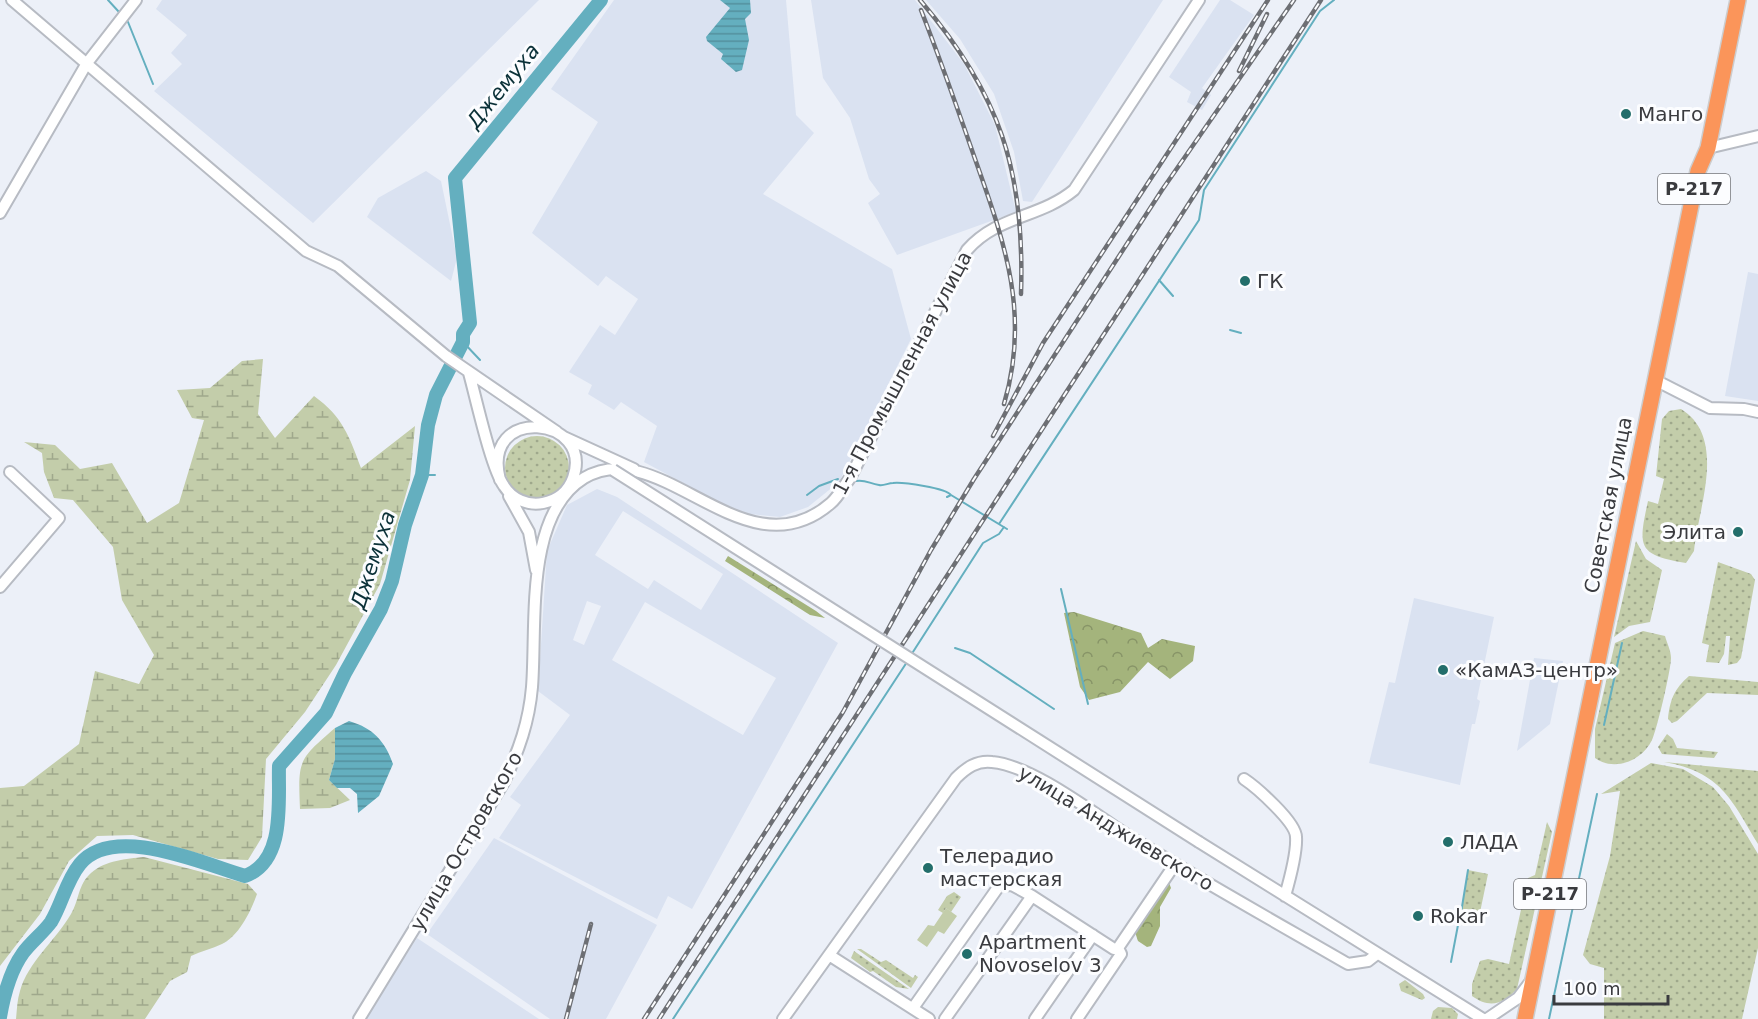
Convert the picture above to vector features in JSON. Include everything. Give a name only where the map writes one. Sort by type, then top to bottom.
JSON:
[{"type":"highway","name":"Советская улица","points":[[1525,1019],[1698,171],[1708,148],[1738,0]]},
{"type":"street","points":[[12,0],[306,251],[338,266],[467,371],[654,498],[1377,954],[1485,1019],[1518,998],[1533,979]]},
{"type":"street","points":[[0,213],[87,63],[136,0]]},
{"type":"street","name":"1-я Промышленная улица","points":[[614,470],[643,473],[756,524],[783,526],[803,520],[831,503],[850,478],[967,250],[978,237],[994,227],[1058,203],[1074,190],[1199,0]]},
{"type":"street","points":[[1708,148],[1758,136]]},
{"type":"street","points":[[467,371],[502,483],[530,532],[537,582]]},
{"type":"street","points":[[1655,380],[1710,408],[1744,409],[1758,412]]},
{"type":"street","points":[[614,470],[584,478],[565,493],[544,503],[529,503],[515,498],[502,483],[498,458],[508,438],[521,429],[536,426],[560,434],[643,473]]},
{"type":"street","points":[[560,434],[572,450],[575,465],[572,480],[565,493]]},
{"type":"street","points":[[0,587],[59,518],[10,472]]},
{"type":"street","name":"улица Островского","points":[[359,1019],[504,782],[521,745],[532,687],[537,582],[544,538],[565,493]]},
{"type":"street","name":"улица Анджиевского","points":[[783,1019],[956,778],[975,764],[992,762],[1031,775],[1175,864],[1348,964],[1368,961],[1377,954]]},
{"type":"street","points":[[1244,779],[1255,786],[1290,824],[1296,835],[1285,896]]},
{"type":"street","points":[[1118,948],[1175,864]]},
{"type":"street","points":[[913,1008],[999,886],[1012,885],[1114,949],[1118,948]]},
{"type":"street","points":[[945,1019],[1032,896]]},
{"type":"street","points":[[1035,1019],[1093,935]]},
{"type":"street","points":[[1077,1019],[1120,954],[1118,948]]},
{"type":"street","points":[[829,955],[929,1019]]},
{"type":"shaded area","points":[[162,0],[539,0],[313,223],[154,91],[182,64],[171,53],[187,35],[156,9]]},
{"type":"shaded area","points":[[614,0],[786,0],[796,115],[814,133],[763,194],[892,269],[911,339],[839,482],[808,507],[780,517],[750,514],[726,506],[644,462],[657,426],[621,402],[614,410],[588,394],[592,385],[569,372],[600,325],[615,335],[638,299],[606,276],[598,286],[532,233],[598,122],[551,89]]},
{"type":"shaded area","points":[[811,0],[915,0],[964,64],[995,125],[1016,212],[897,255],[868,203],[880,194],[869,179],[850,118],[823,78]]},
{"type":"shaded area","points":[[926,0],[1163,0],[1032,202],[1023,201],[1014,152],[994,94],[960,39]]},
{"type":"shaded area","points":[[1220,0],[1230,0],[1254,15],[1202,88],[1211,95],[1202,110],[1187,102],[1191,92],[1169,77]]},
{"type":"shaded area","points":[[426,171],[441,181],[457,258],[451,281],[367,217],[378,198]]},
{"type":"shaded area","points":[[1748,272],[1758,274],[1758,401],[1725,396]]},
{"type":"shaded area","points":[[597,489],[617,497],[838,643],[692,909],[668,896],[657,919],[499,838],[521,805],[510,797],[570,715],[538,691],[547,551],[567,505]],"holes":[[[623,511],[723,574],[701,610],[654,580],[648,589],[595,555]],[[587,601],[601,606],[584,645],[573,640]],[[645,602],[776,678],[743,735],[612,660]]]},
{"type":"shaded area","points":[[1414,598],[1494,617],[1477,699],[1480,701],[1475,724],[1472,724],[1460,785],[1369,763],[1389,682],[1395,683]]},
{"type":"shaded area","points":[[1534,658],[1563,661],[1550,724],[1517,751]]},
{"type":"shaded area","points":[[494,838],[657,925],[606,1019],[550,1019],[427,934]]},
{"type":"shaded area","points":[[417,938],[539,1019],[365,1019]]},
{"type":"green space","points":[[263,359],[258,414],[275,438],[314,396],[332,412],[344,428],[361,468],[415,426],[410,480],[380,584],[336,665],[305,712],[266,759],[262,837],[248,860],[218,859],[133,835],[97,836],[69,861],[40,914],[0,966],[0,788],[24,786],[79,744],[95,671],[139,684],[154,655],[122,600],[113,547],[73,500],[54,498],[44,472],[42,453],[24,442],[55,445],[80,469],[112,463],[147,523],[179,503],[204,420],[192,418],[177,390],[210,388],[242,361]]},
{"type":"green space","points":[[1681,409],[1695,422],[1703,437],[1707,455],[1707,475],[1694,551],[1686,563],[1670,560],[1650,552],[1643,539],[1648,501],[1658,504],[1664,479],[1656,476],[1662,419],[1669,411]]},
{"type":"green space","points":[[531,436],[543,436],[560,445],[567,456],[569,468],[567,480],[560,491],[543,500],[531,500],[519,495],[510,486],[505,474],[505,462],[510,450],[519,441]]},
{"type":"green space","points":[[1636,541],[1646,559],[1662,570],[1650,622],[1629,626],[1614,637]]},
{"type":"green space","points":[[728,556],[825,618],[810,615],[725,561]]},
{"type":"green space","points":[[1718,562],[1751,574],[1755,580],[1741,658],[1737,663],[1728,665],[1730,636],[1726,636],[1724,654],[1719,663],[1706,662],[1709,645],[1702,643]]},
{"type":"green space","points":[[1074,612],[1141,633],[1148,648],[1162,639],[1195,646],[1193,661],[1170,679],[1148,662],[1120,692],[1089,700],[1080,687],[1064,613]]},
{"type":"green space","points":[[1643,631],[1665,636],[1671,655],[1654,734],[1642,754],[1635,759],[1619,764],[1602,762],[1595,758],[1595,729],[1615,643]]},
{"type":"green space","points":[[1689,676],[1758,682],[1758,695],[1707,693],[1672,723],[1668,719],[1672,700],[1676,690]]},
{"type":"green space","points":[[335,728],[335,759],[329,780],[350,800],[330,808],[300,809],[299,780],[303,762],[314,747]]},
{"type":"green space","points":[[1667,734],[1673,739],[1677,748],[1718,752],[1714,758],[1662,754],[1658,747]]},
{"type":"green space","points":[[1664,762],[1758,771],[1758,844],[1731,801],[1712,780],[1683,767]]},
{"type":"green space","points":[[1651,763],[1683,769],[1713,787],[1729,806],[1758,854],[1758,948],[1742,1019],[1604,1019],[1604,968],[1590,964],[1583,955],[1610,856],[1620,791],[1601,794]]},
{"type":"green space","points":[[1547,822],[1552,832],[1517,989],[1507,998],[1496,1003],[1479,1000],[1472,996],[1472,984],[1480,961],[1488,959],[1509,964],[1528,878],[1535,875]]},
{"type":"green space","points":[[144,857],[248,884],[257,894],[239,929],[222,944],[191,956],[187,972],[170,981],[145,1019],[16,1019],[18,998],[29,970],[71,914],[87,877],[110,863]]},
{"type":"green space","points":[[1468,870],[1488,874],[1478,922],[1474,924],[1461,913]]},
{"type":"green space","points":[[1168,880],[1171,888],[1160,907],[1160,926],[1151,946],[1147,947],[1138,941],[1134,929]]},
{"type":"green space","points":[[954,892],[961,897],[951,912],[946,908],[943,913],[938,910],[947,896]]},
{"type":"green space","points":[[946,908],[957,916],[944,934],[938,931],[927,947],[917,940],[928,925],[934,926]]},
{"type":"green space","points":[[857,949],[861,949],[881,962],[886,960],[913,978],[915,975],[918,977],[911,988]]},
{"type":"green space","points":[[854,951],[909,989],[896,987],[873,971],[870,972],[851,958]]},
{"type":"green space","points":[[1405,980],[1425,998],[1422,1000],[1401,991],[1399,984]]},
{"type":"green space","points":[[1438,1007],[1452,1008],[1458,1014],[1457,1019],[1431,1019],[1433,1011]]},
{"type":"water","points":[[720,0],[750,0],[751,13],[745,19],[749,40],[742,70],[736,72],[721,59],[723,54],[707,41],[706,37],[730,8]]},
{"type":"water","points":[[349,721],[365,727],[377,737],[393,764],[379,796],[358,813],[357,794],[350,788],[337,788],[329,780],[335,759],[335,728]]},
{"type":"waterway","points":[[108,0],[119,12]]},
{"type":"waterway","name":"Джемуха","points":[[0,1017],[8,983],[18,960],[51,922],[75,871],[95,852],[114,847],[160,850],[245,876],[258,868],[267,857],[274,844],[277,828],[279,766],[326,713],[345,673],[381,609],[392,581],[405,525],[422,475],[428,425],[436,395],[470,323],[455,178],[601,0]]},
{"type":"waterway","points":[[999,524],[1199,220],[1204,190],[1320,11],[1334,0]]},
{"type":"waterway","points":[[128,22],[153,84]]},
{"type":"waterway","points":[[1159,280],[1173,296]]},
{"type":"waterway","points":[[1230,330],[1241,333]]},
{"type":"waterway","points":[[463,342],[480,360]]},
{"type":"waterway","points":[[422,475],[435,475]]},
{"type":"waterway","points":[[807,495],[819,486],[838,479]]},
{"type":"waterway","points":[[856,481],[881,485],[893,483],[914,485],[941,490],[951,495]]},
{"type":"waterway","points":[[947,497],[951,495],[1007,529]]},
{"type":"waterway","points":[[911,655],[983,543],[999,534],[1004,527]]},
{"type":"waterway","points":[[1061,589],[1088,704]]},
{"type":"waterway","points":[[1604,725],[1622,643]]},
{"type":"waterway","points":[[955,648],[970,653],[1054,709]]},
{"type":"waterway","points":[[673,1019],[907,662]]},
{"type":"waterway","points":[[1549,1019],[1597,794]]},
{"type":"waterway","points":[[1461,913],[1468,870]]},
{"type":"waterway","points":[[1451,962],[1458,925]]},
{"type":"railway","points":[[920,0],[970,68],[988,102],[1002,136],[1012,171],[1018,209],[1021,294]]},
{"type":"railway","points":[[993,436],[1043,343],[1268,0]]},
{"type":"railway","points":[[644,1019],[843,712],[931,550],[974,479],[1162,190],[1294,0]]},
{"type":"railway","points":[[659,1019],[1321,0]]},
{"type":"railway","points":[[921,10],[985,187],[1004,248],[1014,308],[1015,339],[1012,371],[1004,404]]},
{"type":"railway","points":[[1239,71],[1267,14]]},
{"type":"railway","points":[[566,1019],[591,924]]},
{"type":"place","name":"Манго","points":[[1626,114]]},
{"type":"place","name":"ГК","points":[[1245,281]]},
{"type":"place","name":"Элита","points":[[1738,532]]},
{"type":"place","name":"«КамАЗ-центр»","points":[[1443,670]]},
{"type":"place","name":"ЛАДА","points":[[1448,842]]},
{"type":"place","name":"Телерадио мастерская","points":[[928,868]]},
{"type":"place","name":"Rokar","points":[[1418,916]]},
{"type":"place","name":"Apartment Novoselov 3","points":[[967,954]]}]
